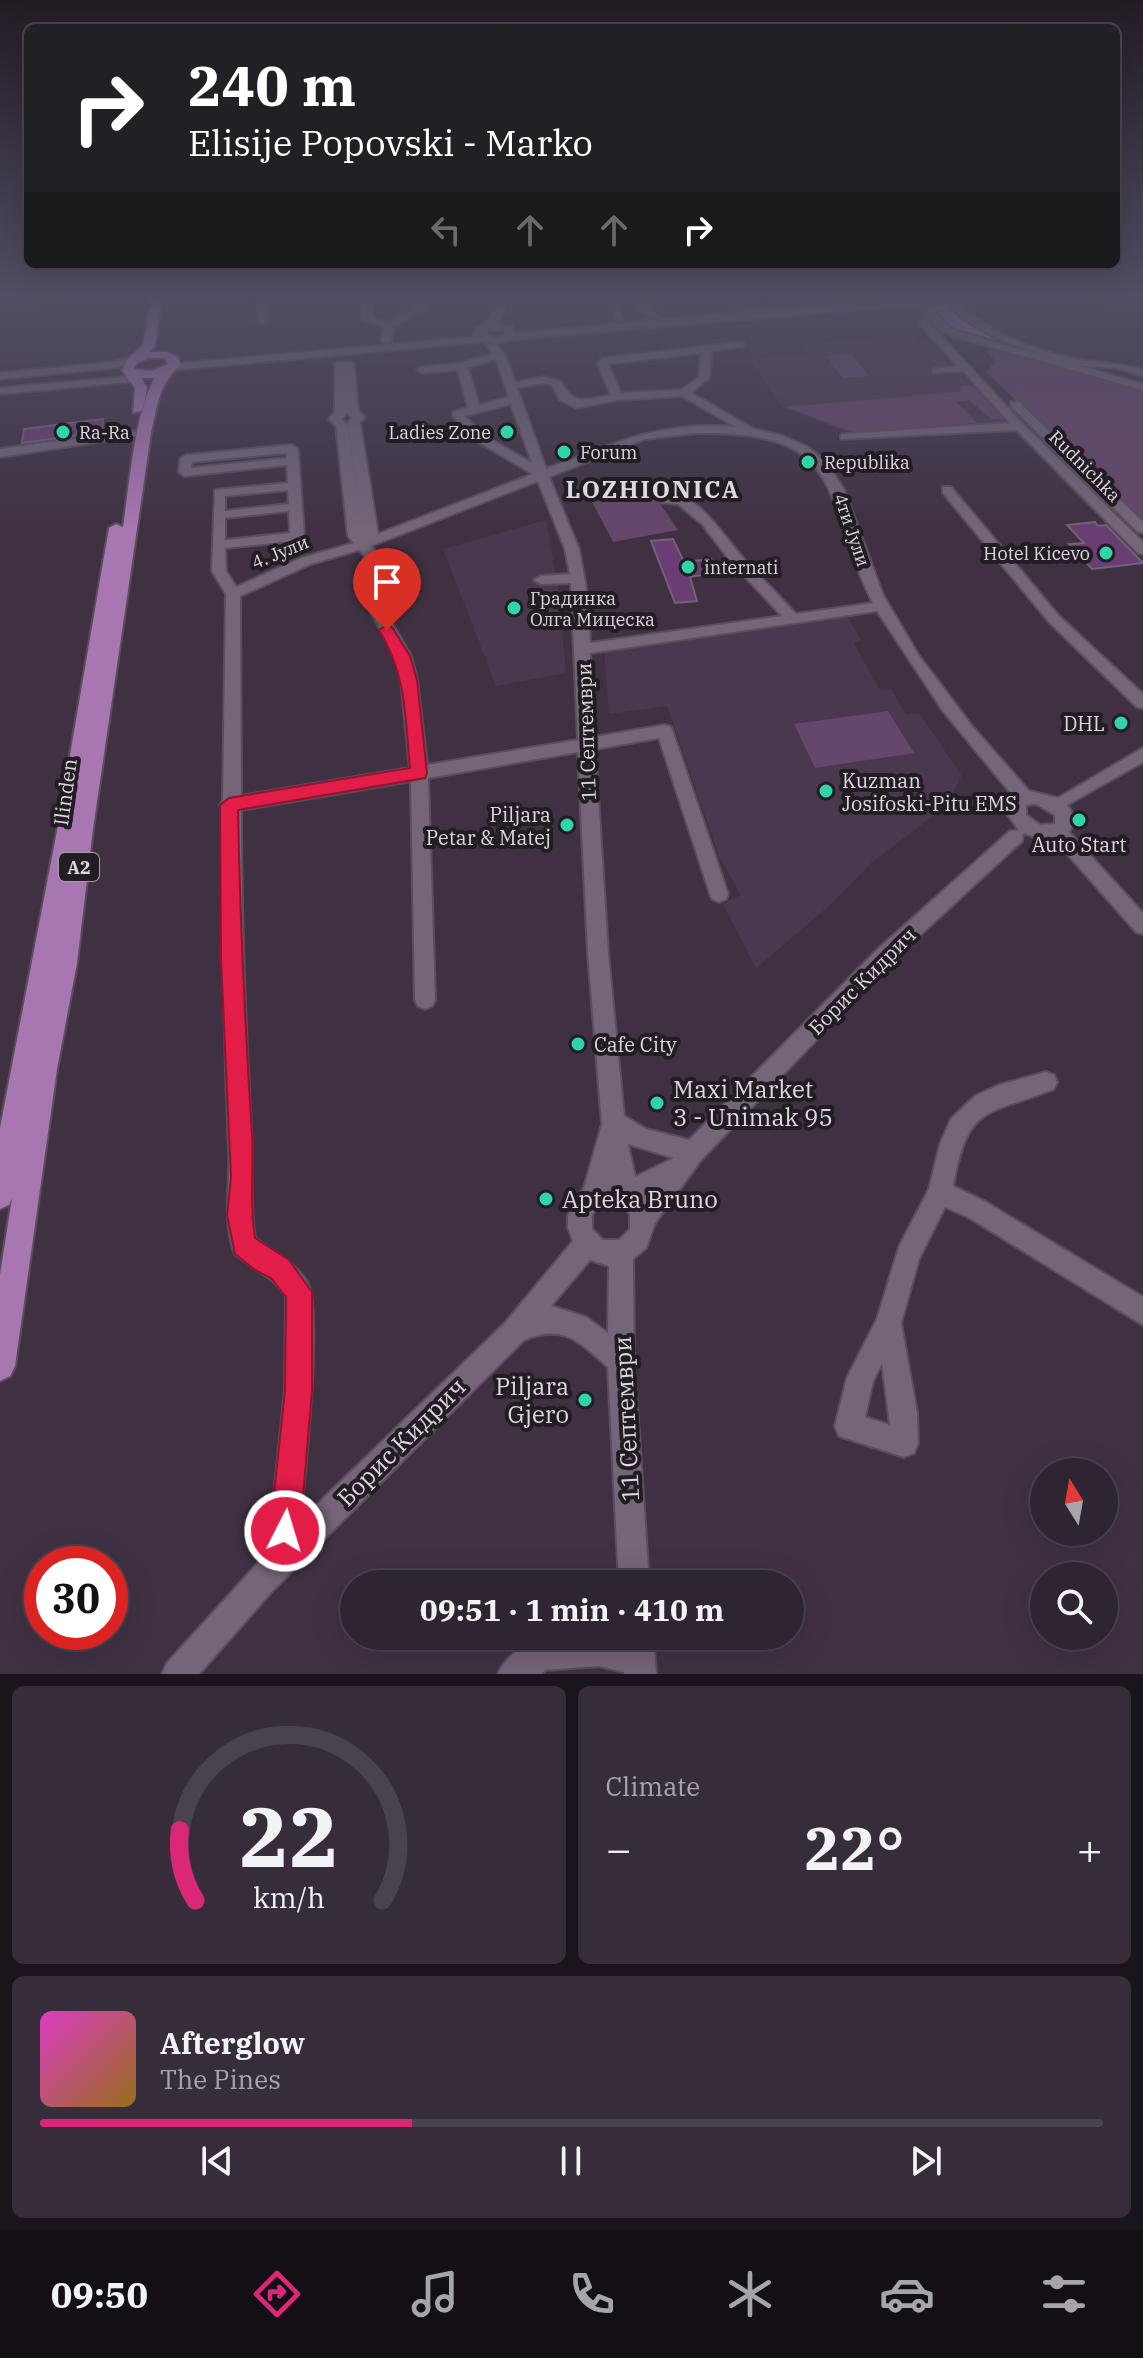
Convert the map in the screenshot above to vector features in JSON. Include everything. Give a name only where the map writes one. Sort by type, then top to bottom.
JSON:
[{"type":"main road","name":"Ilinden","points":[[0,1196],[67,831],[141,388],[134,373]]},
{"type":"main road","name":"Ilinden","points":[[0,1366],[45,1069],[66,963],[83,829],[145,433],[155,387],[163,373]]},
{"type":"street","points":[[0,376],[32,373]]},
{"type":"street","points":[[0,382],[107,373]]},
{"type":"street","points":[[0,391],[119,373]]},
{"type":"street","points":[[339,373],[341,413],[335,419],[342,425],[355,536],[373,557],[369,596],[403,656],[409,680],[419,773],[425,1000]]},
{"type":"street","points":[[350,373],[352,412],[359,417],[354,423],[371,534],[364,544]]},
{"type":"street","points":[[464,373],[474,409]]},
{"type":"street","name":"11 Септември","points":[[511,373],[514,392],[541,473],[572,549],[577,578],[598,953],[613,1122]]},
{"type":"street","points":[[607,373],[617,397]]},
{"type":"street","points":[[684,393],[704,378],[705,373]]},
{"type":"street","name":"Rudnichka","points":[[969,373],[1143,550]]},
{"type":"street","name":"Rudnichka","points":[[978,373],[1143,538]]},
{"type":"street","points":[[984,373],[1143,529]]},
{"type":"street","points":[[1098,373],[1143,387]]},
{"type":"street","points":[[541,473],[463,425],[457,414],[544,380],[556,383],[564,398],[577,405],[617,397],[684,393],[749,430]]},
{"type":"street","points":[[845,437],[1019,426]]},
{"type":"street","name":"4ти Јули","points":[[541,473],[642,436],[682,428],[749,430],[808,453],[837,486],[881,606],[941,699],[1025,798]]},
{"type":"street","points":[[0,453],[132,434]]},
{"type":"street","points":[[293,461],[185,472],[186,459],[292,449],[293,461],[295,507],[297,530],[306,561]]},
{"type":"street","name":"4. Јули","points":[[233,594],[306,561],[364,544],[541,473]]},
{"type":"street","points":[[282,1559],[298,1391],[299,1292],[280,1269],[244,1245],[239,1215],[242,1177],[231,960],[229,805],[233,594],[219,571],[218,545],[219,493],[294,486]]},
{"type":"street","points":[[246,490],[246,535]]},
{"type":"street","points":[[947,490],[1054,619],[1143,703]]},
{"type":"street","points":[[660,499],[681,500],[707,521],[736,559],[793,619]]},
{"type":"street","points":[[220,515],[295,507]]},
{"type":"street","points":[[267,510],[268,527]]},
{"type":"street","points":[[218,545],[268,527],[297,530]]},
{"type":"street","points":[[246,535],[297,530]]},
{"type":"street","points":[[541,580],[577,578]]},
{"type":"street","points":[[583,649],[881,606]]},
{"type":"street","points":[[229,805],[665,731],[719,894]]},
{"type":"street","points":[[1143,754],[1063,815],[1038,832],[1018,828],[1015,809],[1025,798],[1047,800],[1063,815],[1143,926]]},
{"type":"street","name":"Борис Кидрич","points":[[687,1160],[885,955],[1018,828]]},
{"type":"street","points":[[888,1323],[903,1413],[904,1443],[849,1426],[856,1391],[888,1323],[908,1256],[940,1192],[946,1157],[967,1112],[1003,1092],[1046,1082]]},
{"type":"street","points":[[613,1122],[687,1160]]},
{"type":"street","points":[[613,1122],[594,1195],[580,1217],[581,1231],[587,1243],[603,1254],[621,1254],[634,1246],[641,1234],[643,1219],[687,1160]]},
{"type":"street","points":[[613,1122],[626,1194]]},
{"type":"street","points":[[626,1194],[687,1160]]},
{"type":"street","points":[[594,1195],[612,1190],[626,1194],[634,1201],[643,1219]]},
{"type":"street","points":[[940,1192],[976,1209],[1143,1312]]},
{"type":"street","name":"Борис Кидрич","points":[[178,1674],[282,1559],[514,1332],[587,1243]]},
{"type":"street","name":"11 Септември","points":[[621,1254],[621,1361],[633,1570]]},
{"type":"street","points":[[514,1332],[547,1318],[567,1323],[594,1339],[621,1361]]},
{"type":"street","points":[[514,1674],[541,1655],[599,1651],[639,1656]]},
{"type":"shaded area","points":[[760,373],[962,373],[1010,422],[851,434],[783,408]]},
{"type":"shaded area","points":[[839,373],[867,373],[869,376],[843,378]]},
{"type":"shaded area","points":[[987,373],[1085,373],[1143,388],[1143,522]]},
{"type":"shaded area","points":[[960,386],[973,386],[1007,420],[991,419],[969,400],[957,402],[977,423],[852,432],[786,407],[957,392],[961,390]]},
{"type":"shaded area","points":[[651,491],[678,530],[613,542],[592,502]]},
{"type":"shaded area","name":"Градинка Олга Мицеска","points":[[546,520],[558,588],[566,673],[496,686],[443,549]]},
{"type":"shaded area","name":"Kuzman Josifoski-Pitu EMS","points":[[847,616],[861,640],[854,644],[880,690],[891,689],[906,714],[920,714],[962,776],[945,807],[871,863],[829,906],[756,968],[723,904],[741,895],[720,858],[667,706],[609,714],[604,651]]},
{"type":"shaded area","points":[[888,711],[914,753],[815,768],[794,724]]},
{"type":"building","name":"Ra-Ra","points":[[103,419],[102,432],[22,443],[24,429]]},
{"type":"building","name":"Hotel Kicevo","points":[[1095,522],[1098,526],[1106,525],[1143,563],[1092,569],[1069,544],[1084,543],[1067,525]]},
{"type":"building","name":"internati","points":[[673,539],[684,562],[711,559],[718,572],[690,577],[697,601],[675,603],[651,541]]},
{"type":"place","name":"Ra-Ra","points":[[63,432]]},
{"type":"place","name":"Ladies Zone","points":[[507,432]]},
{"type":"place","name":"Forum","points":[[564,452]]},
{"type":"place","name":"Republika","points":[[808,462]]},
{"type":"place","name":"Hotel Kicevo","points":[[1106,553]]},
{"type":"place","name":"internati","points":[[688,567]]},
{"type":"place","name":"Градинка Олга Мицеска","points":[[514,608]]},
{"type":"place","name":"DHL","points":[[1121,723]]},
{"type":"place","name":"Kuzman Josifoski-Pitu EMS","points":[[826,791]]},
{"type":"place","name":"Auto Start","points":[[1079,820]]},
{"type":"place","name":"Piljara Petar & Matej","points":[[567,825]]},
{"type":"place","name":"Cafe City","points":[[578,1044]]},
{"type":"place","name":"Maxi Market 3 - Unimak 95","points":[[657,1103]]},
{"type":"place","name":"Apteka Bruno","points":[[546,1199]]},
{"type":"place","name":"Piljara Gjero","points":[[585,1400]]},
{"type":"district","name":"LOZHIONICA","points":[[653,489]]},
{"type":"route","points":[[285,1531],[298,1391],[299,1292],[280,1269],[244,1245],[239,1215],[242,1177],[231,960],[229,805],[419,773],[409,680],[403,656],[387,630]]}]
